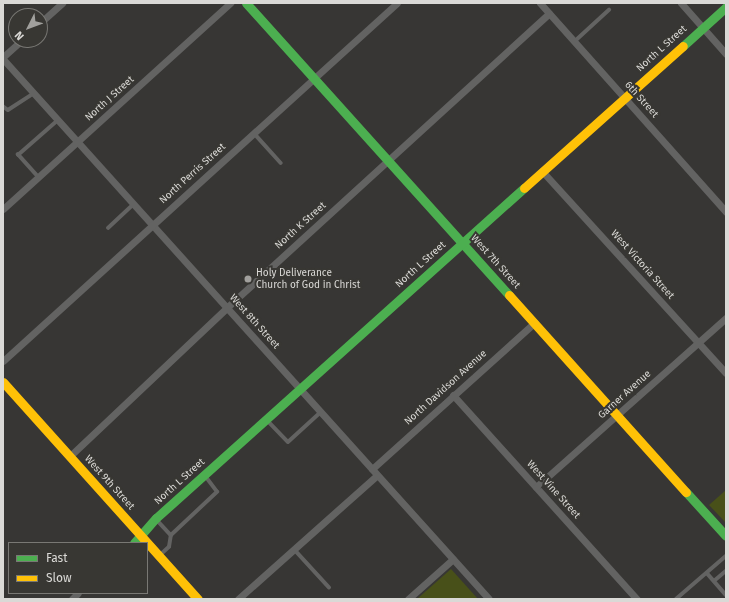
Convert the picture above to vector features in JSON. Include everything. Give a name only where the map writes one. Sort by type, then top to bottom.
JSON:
[{"type":"street","points":[[48,16],[62,3]]},
{"type":"street","name":"North J Street","points":[[3,209],[230,3]]},
{"type":"street","name":"West 7th Street","points":[[246,3],[726,536]]},
{"type":"street","name":"North Perris Street","points":[[3,361],[397,3]]},
{"type":"street","name":"6th Street","points":[[540,3],[726,212]]},
{"type":"street","points":[[680,3],[726,54]]},
{"type":"street","name":"North L Street","points":[[135,542],[156,518],[462,242],[726,7]]},
{"type":"street","name":"North K Street","points":[[70,456],[227,307],[549,13]]},
{"type":"street","points":[[3,58],[14,48]]},
{"type":"street","name":"West 8th Street","points":[[3,58],[489,599]]},
{"type":"street","name":"West Victoria Street","points":[[542,171],[726,373]]},
{"type":"street","name":"Garner Avenue","points":[[536,487],[726,318]]},
{"type":"street","name":"North Davidson Avenue","points":[[372,469],[534,322]]},
{"type":"street","name":"West 9th Street","points":[[3,382],[146,542]]},
{"type":"street","name":"West Vine Street","points":[[454,395],[637,599]]},
{"type":"street","points":[[238,599],[377,475]]},
{"type":"street","name":"West 9th Street","points":[[148,544],[198,599]]},
{"type":"street","points":[[408,599],[453,559]]},
{"type":"lane","points":[[575,41],[609,10]]},
{"type":"lane","points":[[3,106],[8,110],[34,93]]},
{"type":"lane","points":[[38,177],[18,155],[58,120]]},
{"type":"lane","points":[[254,133],[281,163]]},
{"type":"lane","points":[[108,228],[134,204]]},
{"type":"lane","points":[[266,419],[288,442],[321,412]]},
{"type":"lane","points":[[159,556],[169,547],[171,535],[217,492],[204,475]]},
{"type":"lane","points":[[156,518],[171,535]]},
{"type":"lane","points":[[294,549],[329,587]]},
{"type":"lane","points":[[676,599],[726,556]]},
{"type":"lane","points":[[714,581],[726,571]]},
{"type":"lane","points":[[706,573],[726,595]]},
{"type":"green space","points":[[726,490],[726,523],[709,505]]},
{"type":"green space","points":[[451,569],[478,599],[417,599]]},
{"type":"traffic: fast","points":[[246,3],[509,295]]},
{"type":"traffic: fast","points":[[683,46],[726,7]]},
{"type":"traffic: fast","points":[[135,542],[156,518],[524,188]]},
{"type":"traffic: fast","points":[[686,492],[726,536]]},
{"type":"traffic: slow","points":[[524,188],[683,46]]},
{"type":"traffic: slow","points":[[509,295],[686,492]]},
{"type":"traffic: slow","points":[[3,382],[147,542]]},
{"type":"traffic: slow","points":[[148,543],[198,599]]},
{"type":"place","name":"Holy Deliverance Church of God in Christ","points":[[248,279]]}]
